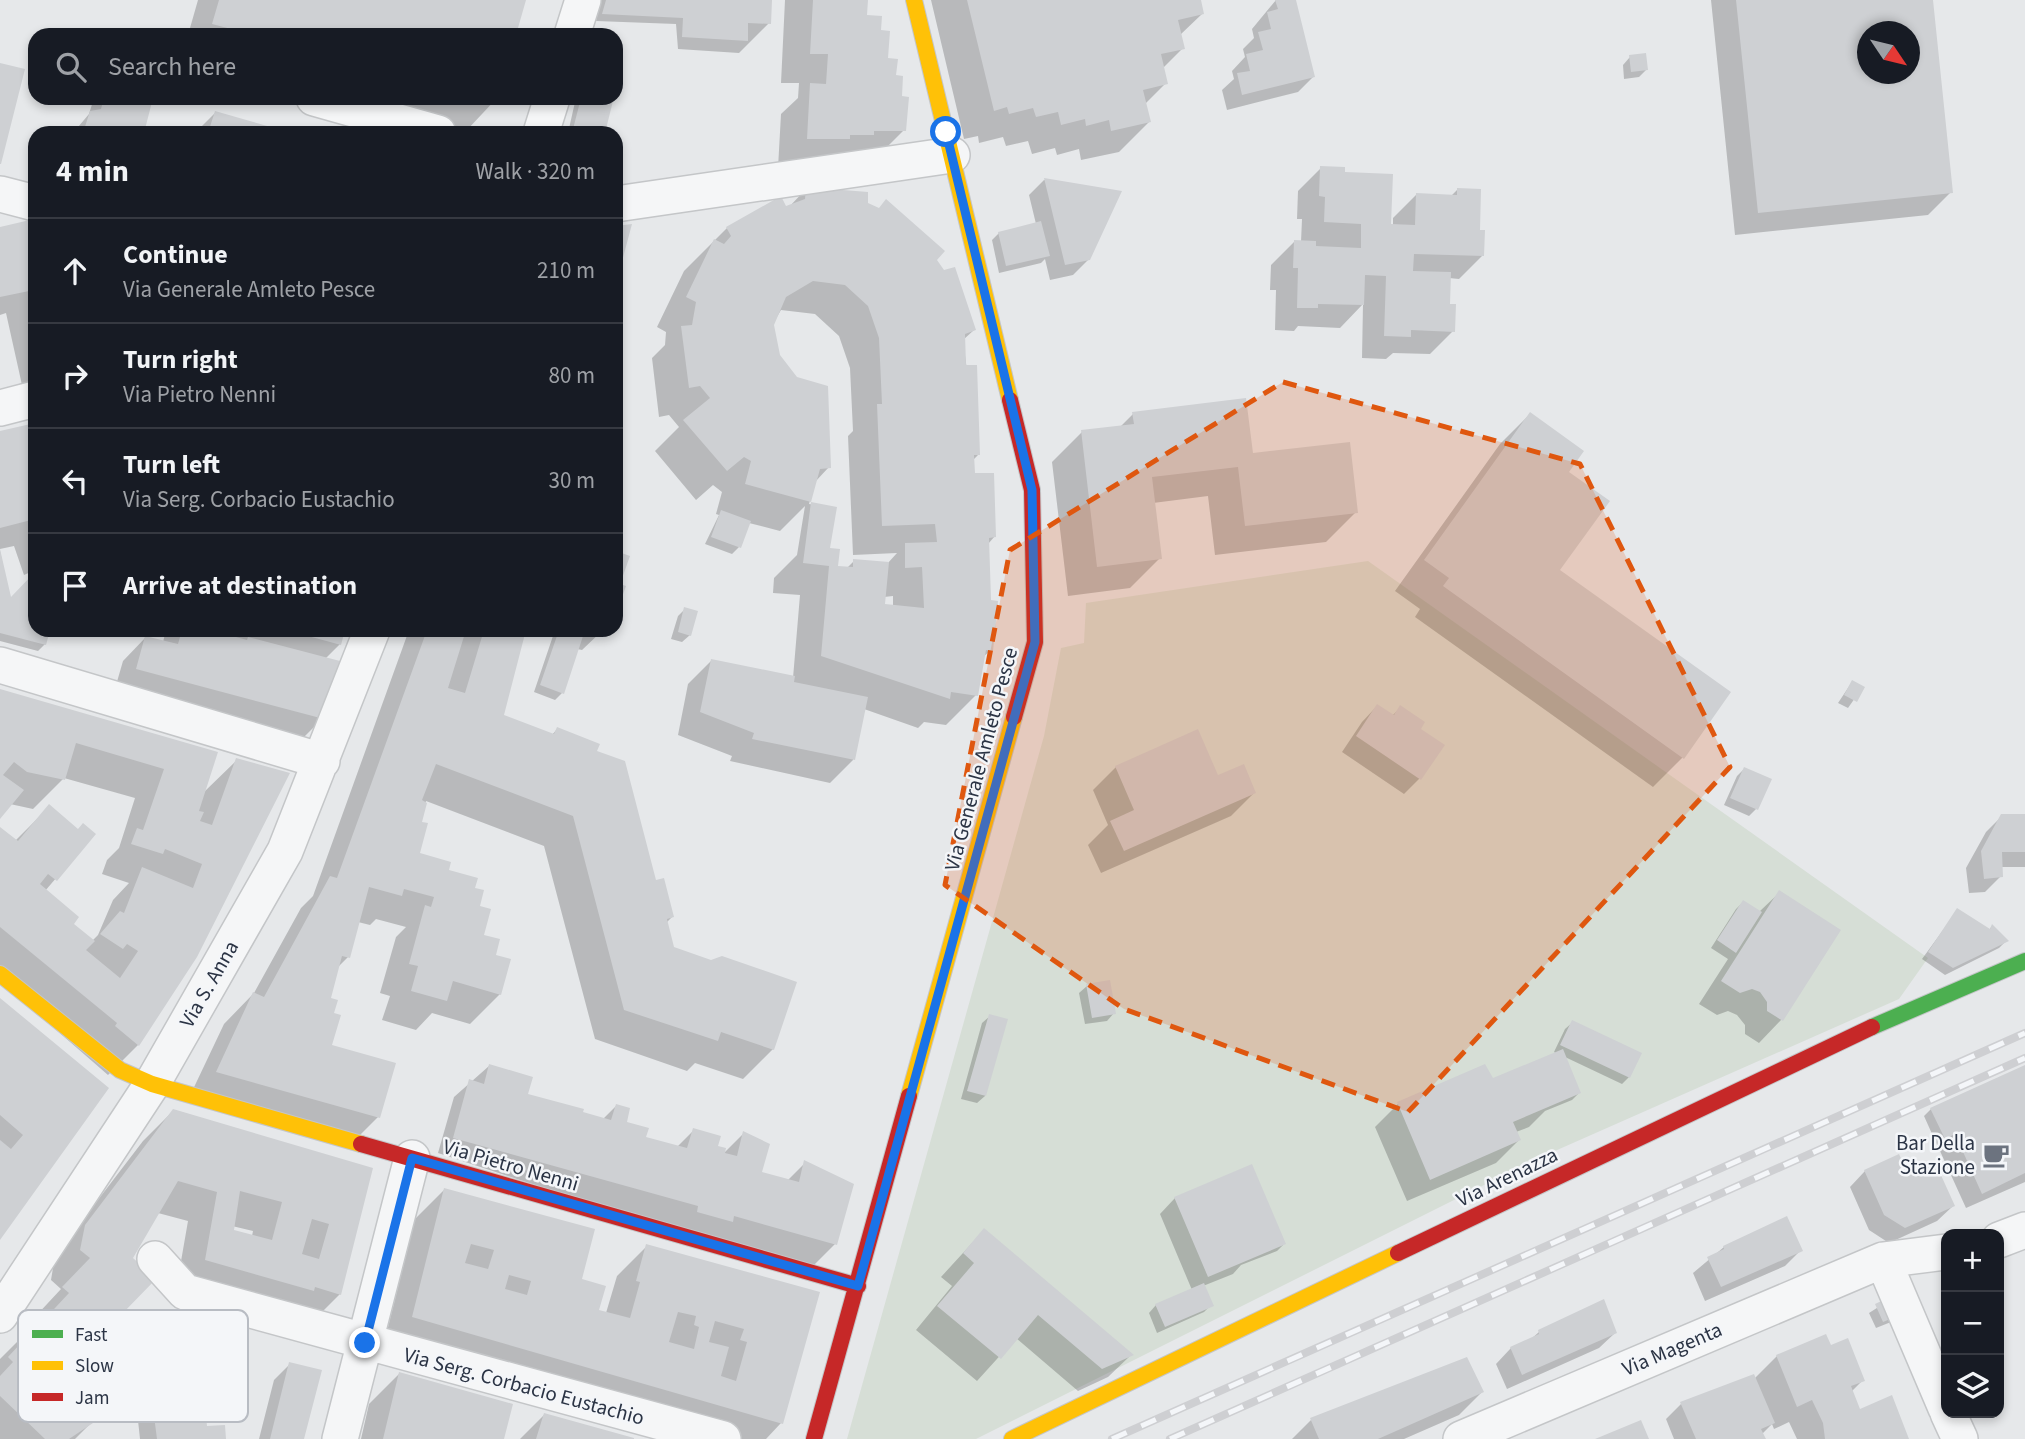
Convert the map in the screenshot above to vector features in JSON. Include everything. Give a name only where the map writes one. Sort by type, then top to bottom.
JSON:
[{"type":"street","points":[[574,28],[583,0]]},
{"type":"street","name":"Via Generale Amleto Pesce","points":[[814,1439],[1035,642],[1032,490],[914,0]]},
{"type":"street","points":[[339,105],[413,126]]},
{"type":"street","points":[[543,126],[550,105]]},
{"type":"street","points":[[623,203],[951,155]]},
{"type":"street","points":[[0,194],[28,201]]},
{"type":"street","points":[[0,408],[28,401]]},
{"type":"street","name":"Via S. Anna","points":[[0,1315],[152,1084],[285,851],[369,637]]},
{"type":"street","points":[[0,665],[322,761]]},
{"type":"street","name":"Via Arenazza","points":[[1012,1439],[1844,1039],[2025,961]]},
{"type":"street","name":"Via Pietro Nenni","points":[[0,974],[120,1070],[152,1084],[858,1286]]},
{"type":"street","points":[[340,1439],[412,1158]]},
{"type":"street","points":[[2004,1238],[2025,1230]]},
{"type":"street","name":"Via Magenta","points":[[1461,1439],[1883,1260],[1941,1253]]},
{"type":"street","name":"Via Serg. Corbacio Eustachio","points":[[155,1259],[185,1292],[723,1439]]},
{"type":"street","points":[[1883,1260],[1941,1396]]},
{"type":"street","points":[[1950,1418],[1959,1439]]},
{"type":"highlighted area","points":[[1283,382],[1580,464],[1730,767],[1408,1112],[1124,1009],[945,885],[1010,550]]},
{"type":"shaded area","points":[[1368,561],[1928,958],[1899,999],[1530,1162],[976,1439],[847,1439],[1044,736],[1061,648],[1084,643],[1086,603]]},
{"type":"building","points":[[219,0],[526,0],[518,28],[227,28],[212,24]]},
{"type":"building","points":[[606,0],[772,0],[771,24],[748,23],[748,41],[682,37],[683,18],[602,14]]},
{"type":"building","points":[[813,0],[868,0],[867,15],[882,16],[881,30],[890,31],[888,58],[898,59],[896,75],[903,76],[902,96],[909,97],[906,131],[874,131],[874,135],[850,135],[850,139],[807,139],[810,83],[826,84],[828,54],[810,54]]},
{"type":"building","points":[[967,0],[1201,0],[1204,14],[1178,20],[1185,49],[1161,54],[1168,84],[1143,90],[1151,122],[1111,131],[1109,120],[1086,126],[1085,119],[1061,125],[1058,112],[1036,117],[1033,108],[1009,114],[1007,107],[994,111]]},
{"type":"building","points":[[1275,0],[1296,0],[1315,77],[1242,95],[1237,73],[1250,71],[1246,54],[1263,50],[1258,32],[1271,29],[1267,12],[1278,9]]},
{"type":"building","points":[[1736,0],[1933,0],[1953,193],[1758,213]]},
{"type":"building","points":[[1646,53],[1648,70],[1631,72],[1629,55]]},
{"type":"building","points":[[0,63],[25,69],[1,164],[0,164]]},
{"type":"building","points":[[102,105],[151,105],[146,126],[85,126],[90,111],[101,109]]},
{"type":"building","points":[[579,105],[612,105],[607,126],[574,126]]},
{"type":"building","points":[[215,111],[267,126],[210,126]]},
{"type":"building","points":[[1320,166],[1345,167],[1345,172],[1393,174],[1391,224],[1415,225],[1416,193],[1457,195],[1457,188],[1481,189],[1480,230],[1485,230],[1484,256],[1414,254],[1413,271],[1451,272],[1450,304],[1456,304],[1455,332],[1411,330],[1411,337],[1384,336],[1386,276],[1365,275],[1364,305],[1318,304],[1318,308],[1297,308],[1298,268],[1293,268],[1294,240],[1316,241],[1316,246],[1361,248],[1361,224],[1324,222],[1325,197],[1319,196]]},
{"type":"building","points":[[1044,178],[1122,191],[1090,260],[1065,265]]},
{"type":"building","points":[[806,187],[868,192],[868,203],[879,208],[886,199],[945,251],[937,260],[944,270],[955,267],[976,330],[965,334],[966,365],[977,365],[980,455],[974,455],[975,473],[994,473],[996,537],[989,538],[991,600],[998,601],[993,651],[986,650],[978,696],[951,692],[950,699],[821,656],[829,566],[803,563],[811,502],[745,484],[751,461],[744,457],[727,471],[683,420],[710,398],[700,386],[689,388],[681,326],[692,325],[696,302],[686,297],[714,239],[724,244],[731,236],[726,227],[781,196],[786,206],[805,199]],"holes":[[[813,281],[845,285],[868,306],[879,338],[882,404],[877,404],[882,526],[935,524],[937,542],[905,543],[905,568],[922,567],[924,608],[885,604],[889,562],[853,559],[853,567],[838,566],[840,549],[830,548],[837,507],[811,502],[820,469],[831,468],[828,386],[797,377],[780,355],[774,325],[786,297]]]},
{"type":"building","points":[[28,220],[28,291],[0,297],[0,227]]},
{"type":"building","points":[[1041,221],[1050,256],[1006,266],[998,232]]},
{"type":"building","points":[[632,224],[623,258],[623,225]]},
{"type":"building","points":[[1246,398],[1253,453],[1350,442],[1358,513],[1245,526],[1238,467],[1152,477],[1162,559],[1097,567],[1081,430],[1134,424],[1132,412]]},
{"type":"building","points":[[1530,412],[1584,451],[1569,472],[1610,501],[1560,570],[1731,692],[1684,759],[1443,586],[1449,578],[1424,560]]},
{"type":"building","points":[[28,425],[28,521],[0,528],[0,431]]},
{"type":"building","points":[[721,510],[751,521],[741,548],[711,537]]},
{"type":"building","points":[[0,549],[11,597],[28,579],[28,637],[48,637],[46,645],[0,633]]},
{"type":"building","points":[[623,554],[630,556],[623,576]]},
{"type":"building","points":[[684,607],[698,611],[691,636],[678,632]]},
{"type":"building","points":[[145,637],[178,644],[180,637],[236,637],[247,640],[248,637],[340,661],[324,719],[136,669]]},
{"type":"building","points":[[312,637],[343,637],[341,645]]},
{"type":"building","points":[[424,637],[464,637],[448,688],[465,693],[482,637],[524,637],[504,715],[554,734],[557,727],[600,744],[597,751],[625,761],[656,880],[664,878],[674,917],[667,919],[674,947],[711,960],[722,956],[797,982],[774,1050],[721,1032],[718,1041],[624,1010],[573,816],[436,764],[422,800],[427,803],[422,822],[428,823],[420,853],[451,862],[449,870],[478,878],[475,888],[484,890],[480,906],[491,909],[484,935],[500,939],[496,955],[511,959],[501,995],[453,981],[447,1001],[411,991],[418,966],[409,964],[425,905],[431,907],[434,897],[404,889],[402,896],[369,887],[350,958],[342,956],[331,998],[338,1000],[334,1013],[341,1015],[332,1045],[396,1063],[380,1118],[216,1072],[253,992],[264,997],[330,876],[337,878]]},
{"type":"building","points":[[557,637],[583,637],[564,694],[540,685]]},
{"type":"building","points":[[711,659],[795,676],[794,682],[868,697],[855,760],[752,739],[754,733],[700,712]]},
{"type":"building","points":[[1852,680],[1865,687],[1857,702],[1844,695]]},
{"type":"building","points":[[0,689],[218,752],[199,811],[204,812],[200,821],[212,825],[236,758],[290,773],[197,957],[139,1046],[115,1026],[117,1023],[0,927],[0,827],[18,841],[49,804],[78,829],[83,823],[96,834],[57,881],[48,874],[40,884],[79,917],[74,924],[95,941],[86,950],[120,978],[138,951],[127,944],[123,949],[100,934],[120,911],[124,913],[142,867],[193,888],[202,864],[165,849],[163,854],[131,844],[137,828],[143,830],[164,769],[76,743],[65,780],[27,772],[14,762],[3,775],[24,790],[0,819]]},
{"type":"building","points":[[1377,704],[1394,715],[1400,705],[1425,722],[1421,729],[1445,745],[1421,780],[1356,736]]},
{"type":"building","points":[[1198,729],[1218,775],[1244,764],[1256,793],[1124,851],[1110,821],[1134,810],[1115,766]]},
{"type":"building","points":[[1744,767],[1772,779],[1758,810],[1730,798]]},
{"type":"building","points":[[2001,814],[2025,814],[2025,852],[2002,852],[2003,877],[1984,879],[1981,851]]},
{"type":"building","points":[[1779,890],[1841,930],[1783,1021],[1767,1011],[1767,1002],[1760,992],[1752,989],[1740,993],[1721,981]]},
{"type":"building","points":[[1743,900],[1762,912],[1736,953],[1717,940]]},
{"type":"building","points":[[1957,908],[1990,929],[1992,924],[2009,941],[1953,968],[1928,952]]},
{"type":"building","points":[[1110,980],[1116,1014],[1092,1018],[1086,984]]},
{"type":"building","points":[[0,998],[109,1088],[0,1240],[0,1140],[11,1149],[23,1135],[0,1115]]},
{"type":"building","points":[[989,1014],[1008,1019],[986,1096],[967,1091]]},
{"type":"building","points":[[1572,1020],[1642,1053],[1630,1078],[1560,1045]]},
{"type":"building","points":[[1563,1049],[1581,1093],[1513,1122],[1521,1140],[1430,1180],[1397,1102],[1485,1064],[1493,1078]]},
{"type":"building","points":[[489,1064],[533,1077],[528,1094],[584,1109],[583,1112],[611,1120],[616,1104],[630,1108],[627,1122],[649,1128],[646,1137],[687,1148],[693,1128],[721,1136],[718,1146],[726,1148],[725,1153],[737,1156],[743,1131],[770,1144],[762,1172],[799,1182],[804,1160],[854,1184],[837,1245],[734,1216],[733,1222],[697,1212],[698,1206],[453,1138],[469,1079],[484,1084]]},
{"type":"building","points":[[2025,1065],[2025,1173],[1982,1194],[1955,1134],[1945,1139],[1930,1108]]},
{"type":"building","points":[[173,1109],[373,1168],[341,1295],[315,1287],[314,1291],[205,1260],[217,1192],[178,1181],[133,1258],[156,1279],[126,1310],[53,1310],[69,1293],[62,1287],[90,1258],[80,1250],[85,1225]],"holes":[[[240,1191],[282,1202],[272,1240],[234,1230]],[[312,1219],[329,1224],[319,1259],[302,1254]]]},
{"type":"building","points":[[1899,1154],[1908,1174],[1935,1162],[1955,1206],[1905,1228],[1884,1215],[1864,1170]]},
{"type":"building","points":[[1252,1164],[1286,1244],[1208,1277],[1174,1197]]},
{"type":"building","points":[[444,1188],[595,1229],[582,1279],[606,1286],[599,1310],[630,1318],[640,1282],[636,1281],[646,1244],[820,1292],[783,1424],[412,1317]],"holes":[[[471,1244],[494,1250],[488,1269],[465,1263]],[[509,1275],[531,1281],[527,1295],[505,1289]],[[678,1312],[696,1316],[694,1325],[699,1327],[694,1349],[669,1342]],[[715,1321],[744,1329],[740,1340],[747,1342],[736,1381],[721,1376],[729,1347],[709,1342]]]},
{"type":"building","points":[[1787,1216],[1803,1251],[1721,1287],[1707,1257],[1724,1249],[1723,1246]]},
{"type":"building","points":[[984,1228],[1134,1355],[1102,1369],[1038,1315],[1001,1359],[937,1306],[974,1263],[963,1253]]},
{"type":"building","points":[[1204,1283],[1214,1306],[1165,1327],[1155,1304]]},
{"type":"building","points":[[1892,1296],[1900,1315],[1883,1322],[1875,1304]]},
{"type":"building","points":[[1604,1299],[1617,1333],[1522,1375],[1510,1347],[1539,1334],[1538,1330]]},
{"type":"building","points":[[1826,1334],[1831,1345],[1848,1338],[1865,1381],[1851,1386],[1860,1409],[1892,1395],[1909,1439],[1825,1439],[1823,1423],[1812,1400],[1797,1407],[1776,1355]]},
{"type":"building","points":[[18,1346],[18,1413],[0,1396],[0,1376],[13,1362],[8,1357]]},
{"type":"building","points":[[1467,1357],[1484,1392],[1378,1439],[1319,1439],[1310,1418]]},
{"type":"building","points":[[289,1362],[322,1370],[304,1439],[270,1439]]},
{"type":"building","points":[[399,1372],[513,1404],[504,1439],[383,1439]]},
{"type":"building","points":[[1754,1374],[1775,1423],[1761,1429],[1766,1439],[1696,1439],[1680,1402]]},
{"type":"building","points":[[544,1413],[634,1438],[634,1439],[536,1439]]},
{"type":"building","points":[[1641,1420],[1649,1439],[1595,1439]]},
{"type":"building","points":[[27,1422],[93,1423],[69,1439],[45,1439]]},
{"type":"building","points":[[155,1422],[207,1422],[207,1426],[225,1425],[226,1439],[157,1439]]},
{"type":"railway","points":[[1112,1439],[2025,1033]]},
{"type":"railway","points":[[1170,1439],[2025,1058]]},
{"type":"traffic: fast","points":[[1872,1027],[2025,961]]},
{"type":"traffic: slow","points":[[914,0],[1010,400]]},
{"type":"traffic: slow","points":[[909,1096],[1014,717]]},
{"type":"traffic: slow","points":[[0,974],[120,1070],[152,1084],[361,1144]]},
{"type":"traffic: slow","points":[[1012,1439],[1398,1253]]},
{"type":"traffic: jam","points":[[1010,400],[1032,490],[1035,642],[1014,717]]},
{"type":"traffic: jam","points":[[1398,1253],[1872,1027]]},
{"type":"traffic: jam","points":[[814,1439],[909,1096]]},
{"type":"traffic: jam","points":[[361,1144],[858,1286]]},
{"type":"place","name":"Bar Della Stazione","points":[[1996,1155]]},
{"type":"route","points":[[365,1343],[412,1158],[858,1286],[1035,642],[1032,490],[946,132]]}]
